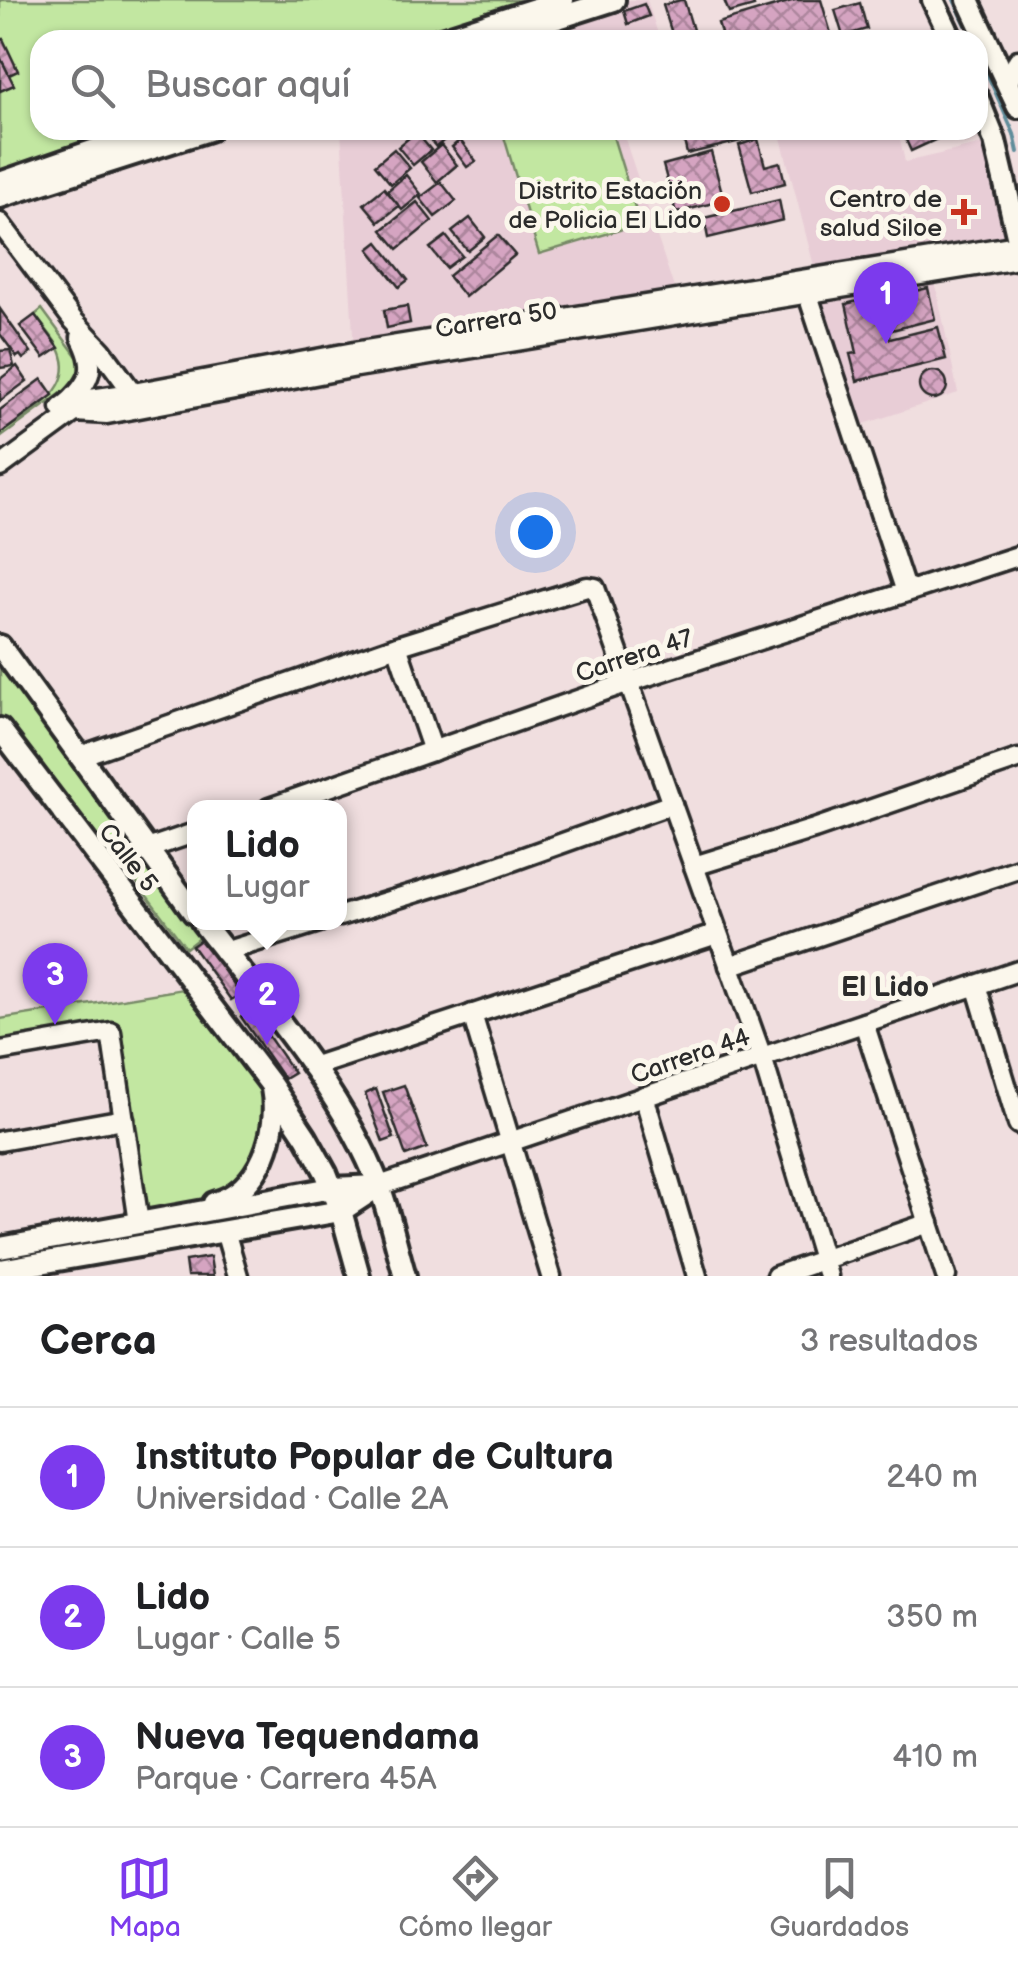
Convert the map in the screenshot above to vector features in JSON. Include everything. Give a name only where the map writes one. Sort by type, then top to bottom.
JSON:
[{"type":"main road","points":[[469,30],[563,0]]},
{"type":"main road","points":[[520,30],[614,0]]},
{"type":"main road","points":[[934,0],[948,30]]},
{"type":"main road","points":[[968,0],[982,30]]},
{"type":"main road","points":[[988,42],[1018,107]]},
{"type":"main road","points":[[988,124],[1018,242]]},
{"type":"main road","points":[[0,198],[133,140]]},
{"type":"main road","points":[[0,183],[170,140]]},
{"type":"main road","name":"Calle 5","points":[[0,646],[187,904]]},
{"type":"main road","name":"Calle 5","points":[[0,729],[272,1086],[306,1137],[341,1211],[359,1276]]},
{"type":"main road","points":[[208,930],[312,1066],[356,1138],[379,1186],[405,1276]]},
{"type":"main road","points":[[142,1245],[139,1223],[225,1200],[242,1186],[260,1163],[271,1136],[272,1086]]},
{"type":"main road","name":"Carrera 44","points":[[0,1248],[332,1188],[379,1186]]},
{"type":"main road","name":"Carrera 44","points":[[0,1270],[34,1270],[142,1245],[341,1211],[379,1186]]},
{"type":"street","points":[[1008,83],[1018,60]]},
{"type":"street","points":[[0,223],[132,393]]},
{"type":"street","name":"Carrera 50","points":[[0,467],[75,412],[107,414],[805,288],[1018,242]]},
{"type":"street","name":"Carrera 50","points":[[0,453],[69,402],[354,352],[1018,259]]},
{"type":"street","points":[[805,288],[905,590]]},
{"type":"street","points":[[69,402],[85,384],[92,366],[72,320]]},
{"type":"street","name":"Carrera 47","points":[[292,800],[629,682],[1018,556]]},
{"type":"street","points":[[80,756],[396,646],[587,587],[595,588],[762,1057],[826,1268]]},
{"type":"street","points":[[396,646],[433,750]]},
{"type":"street","points":[[694,866],[1018,759]]},
{"type":"street","points":[[347,914],[476,874],[672,804]]},
{"type":"street","points":[[146,850],[187,835]]},
{"type":"street","points":[[729,966],[1018,869]]},
{"type":"street","points":[[224,952],[294,930]]},
{"type":"street","points":[[312,1066],[717,934]]},
{"type":"street","name":"Carrera 44","points":[[379,1186],[1018,971]]},
{"type":"street","points":[[976,985],[1018,1124]]},
{"type":"street","points":[[472,1014],[551,1276]]},
{"type":"street","points":[[864,1023],[946,1276]]},
{"type":"street","points":[[0,1050],[111,1032],[139,1223]]},
{"type":"street","points":[[644,1096],[697,1276]]},
{"type":"street","points":[[0,1141],[124,1118]]},
{"type":"street","points":[[776,1276],[826,1268],[929,1224]]},
{"type":"street","points":[[225,1231],[238,1276]]},
{"type":"shaded area","points":[[614,0],[647,0],[657,30],[520,30]]},
{"type":"shaded area","points":[[342,140],[625,140],[678,300],[354,352]]},
{"type":"shaded area","points":[[782,140],[900,140],[905,162],[995,141],[1018,239],[817,278]]},
{"type":"shaded area","points":[[933,273],[958,393],[852,428],[808,295]]},
{"type":"green space","points":[[0,0],[563,0],[469,30],[30,30],[30,140],[124,140],[0,183]]},
{"type":"green space","points":[[505,140],[614,140],[640,224],[539,254]]},
{"type":"green space","points":[[42,309],[83,366],[78,381],[0,438],[0,434],[44,402],[61,381],[64,369],[60,350],[35,315]]},
{"type":"green space","points":[[0,646],[169,880],[142,861],[187,914],[187,930],[201,930],[204,934],[186,948],[126,868],[140,913],[0,729]]},
{"type":"green space","points":[[195,987],[272,1086],[273,1129],[225,1200],[139,1223],[111,1032],[0,1051],[0,1019]]},
{"type":"building","points":[[684,0],[693,30],[671,30],[663,5]]},
{"type":"building","points":[[724,0],[752,0],[754,6],[729,13]]},
{"type":"building","points":[[795,0],[821,0],[830,30],[720,30],[718,23]]},
{"type":"building","points":[[860,3],[867,29],[841,30],[835,10]]},
{"type":"building","points":[[644,4],[649,16],[628,24],[624,11]]},
{"type":"building","points":[[3,39],[18,71],[9,75],[0,57]]},
{"type":"building","points":[[0,57],[14,85],[0,91]]},
{"type":"building","points":[[406,140],[423,140],[431,150],[413,165],[398,147]]},
{"type":"building","points":[[460,140],[476,161],[467,167],[452,147]]},
{"type":"building","points":[[684,140],[745,140],[687,154]]},
{"type":"building","points":[[758,140],[765,166],[780,162],[785,183],[752,192],[739,145]]},
{"type":"building","points":[[906,140],[935,140],[911,151]]},
{"type":"building","points":[[441,145],[457,165],[437,182],[421,162]]},
{"type":"building","points":[[394,149],[410,168],[391,184],[375,165]]},
{"type":"building","points":[[711,152],[724,200],[676,213],[663,165]]},
{"type":"building","points":[[406,175],[421,194],[402,210],[387,191]]},
{"type":"building","points":[[441,182],[456,201],[435,217],[420,198]]},
{"type":"building","points":[[384,188],[399,206],[379,222],[364,204]]},
{"type":"building","points":[[779,200],[783,220],[708,238],[704,218]]},
{"type":"building","points":[[417,202],[432,221],[398,249],[382,230]]},
{"type":"building","points":[[470,218],[485,237],[468,251],[452,232]]},
{"type":"building","points":[[498,235],[515,255],[465,297],[448,276]]},
{"type":"building","points":[[446,236],[462,256],[446,268],[430,248]]},
{"type":"building","points":[[378,242],[408,280],[399,287],[369,249]]},
{"type":"building","points":[[928,288],[935,319],[888,331],[890,339],[938,327],[946,359],[857,381],[850,354],[857,353],[846,304]]},
{"type":"building","points":[[407,306],[410,323],[387,328],[384,310]]},
{"type":"building","points":[[0,309],[31,353],[23,359],[17,357],[0,334]]},
{"type":"building","points":[[35,315],[59,348],[44,358],[20,326]]},
{"type":"building","points":[[10,350],[14,366],[0,368],[0,351]]},
{"type":"building","points":[[17,366],[27,381],[0,401],[0,379]]},
{"type":"building","points":[[933,371],[943,375],[947,385],[943,395],[933,399],[923,395],[919,385],[923,375]]},
{"type":"building","points":[[42,379],[53,395],[0,434],[0,410]]},
{"type":"building","points":[[202,939],[240,994],[231,1000],[192,946]]},
{"type":"building","points":[[251,1011],[294,1073],[284,1079],[241,1017]]},
{"type":"building","points":[[404,1085],[427,1148],[406,1156],[383,1092]]},
{"type":"building","points":[[376,1089],[394,1138],[383,1142],[365,1094]]},
{"type":"building","points":[[210,1257],[213,1276],[187,1276],[185,1261]]},
{"type":"waterway","points":[[954,0],[968,30]]},
{"type":"waterway","points":[[988,76],[1018,152]]},
{"type":"place","name":"Distrito Estación de Policia El Lido","points":[[722,204]]},
{"type":"place","name":"Centro de salud Siloe","points":[[964,212]]},
{"type":"place","name":"Instituto Popular de Cultura","points":[[886,344]]},
{"type":"place","name":"Nueva Tequendama","points":[[55,1025]]},
{"type":"place","name":"Lido","points":[[267,1045]]},
{"type":"district","name":"El Lido","points":[[885,986]]}]
